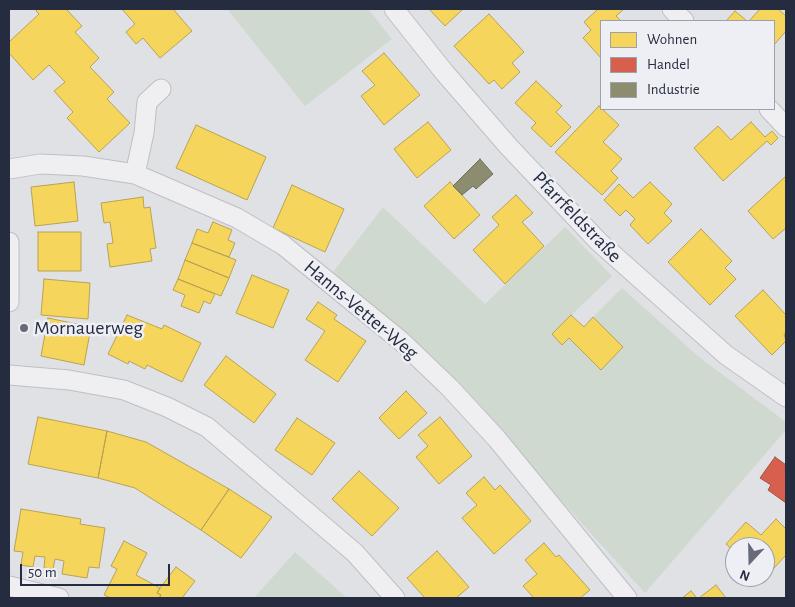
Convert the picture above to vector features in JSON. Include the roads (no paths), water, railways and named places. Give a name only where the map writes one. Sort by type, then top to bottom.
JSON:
[{"type":"street","name":"Pfarrfeldstraße","points":[[394,9],[444,72],[509,147],[599,242],[726,355],[786,398]]},
{"type":"street","points":[[672,9],[683,20]]},
{"type":"street","points":[[136,174],[144,133],[147,102],[161,89]]},
{"type":"street","points":[[770,110],[786,127]]},
{"type":"street","name":"Hanns-Vetter-Weg","points":[[9,168],[40,164],[83,166],[136,174],[237,218],[283,244],[401,341],[450,388],[496,439],[627,598]]},
{"type":"street","points":[[9,242],[9,302]]},
{"type":"street","points":[[9,375],[68,380],[124,390],[167,407],[208,427],[355,553],[395,598]]},
{"type":"street","points":[[9,586],[59,598]]},
{"type":"place","name":"Mornauerweg","points":[[24,328]]}]
